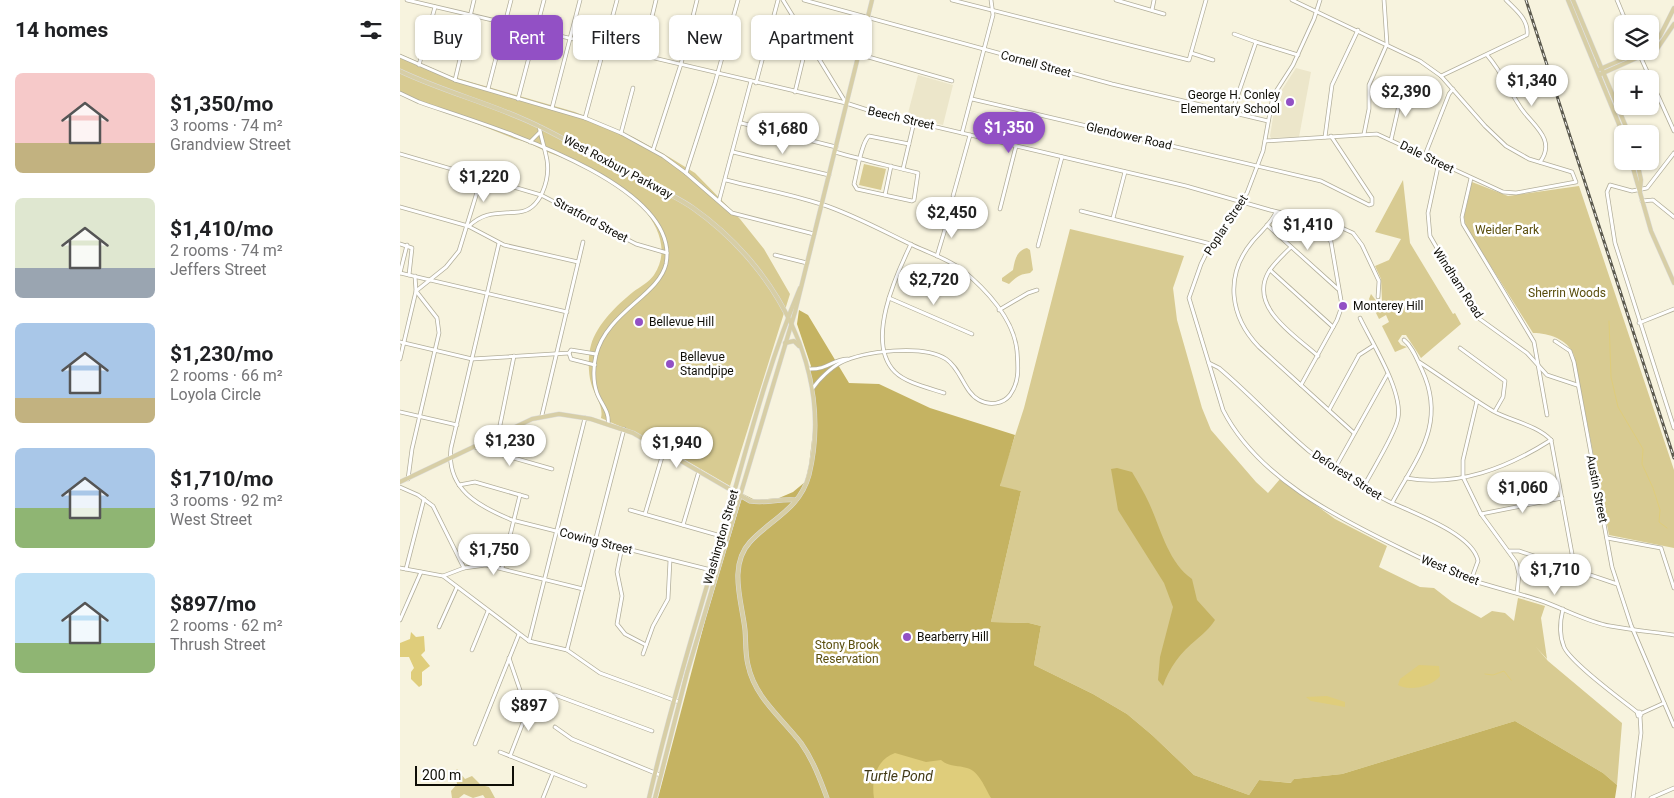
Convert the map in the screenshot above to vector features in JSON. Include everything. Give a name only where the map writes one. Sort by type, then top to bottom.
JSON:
[{"type":"main road","name":"Washington Street","points":[[868,15],[872,0]]},
{"type":"main road","points":[[1568,0],[1625,125]]},
{"type":"main road","points":[[1573,0],[1620,125]]},
{"type":"main road","points":[[1659,37],[1674,8]]},
{"type":"main road","points":[[1659,46],[1674,24]]},
{"type":"main road","name":"Washington Street","points":[[655,798],[680,702],[785,343],[798,307],[803,279],[857,60]]},
{"type":"main road","points":[[1600,71],[1623,60]]},
{"type":"main road","points":[[1600,71],[1636,60]]},
{"type":"main road","name":"West Roxbury Parkway","points":[[400,71],[539,126],[678,199],[716,226],[753,264],[768,283],[792,323],[806,362]]},
{"type":"main road","points":[[1634,170],[1656,243],[1674,283]]},
{"type":"main road","points":[[1639,170],[1641,180],[1640,191]]},
{"type":"main road","name":"Washington Street","points":[[649,798],[674,700],[734,491],[788,317],[803,279]]},
{"type":"main road","points":[[785,343],[791,340],[797,343],[806,362],[813,388],[815,426],[812,458],[808,477],[788,512],[752,540],[743,551],[738,581],[746,634],[746,653],[752,681],[760,695],[806,751],[827,798]]},
{"type":"main road","points":[[400,482],[542,416],[558,414],[585,418],[624,429],[664,450],[740,496],[760,503],[786,499],[796,500]]},
{"type":"street","name":"Beech Street","points":[[408,0],[471,15]]},
{"type":"street","points":[[471,15],[474,0]]},
{"type":"street","points":[[507,15],[511,0]]},
{"type":"street","points":[[540,15],[544,0]]},
{"type":"street","points":[[552,108],[580,0]]},
{"type":"street","points":[[613,15],[617,0]]},
{"type":"street","points":[[652,15],[656,0]]},
{"type":"street","points":[[653,150],[681,64],[697,0]]},
{"type":"street","points":[[686,173],[718,73],[738,0]]},
{"type":"street","points":[[756,82],[778,0]]},
{"type":"street","points":[[783,0],[792,15]]},
{"type":"street","name":"Cornell Street","points":[[804,0],[860,15]]},
{"type":"street","points":[[954,0],[1189,60],[1206,0]]},
{"type":"street","points":[[962,133],[994,11],[991,0]]},
{"type":"street","points":[[1116,0],[1164,14]]},
{"type":"street","points":[[1152,10],[1154,0]]},
{"type":"street","points":[[1292,0],[1420,61],[1441,76],[1497,140],[1522,156],[1540,162],[1544,157],[1546,145],[1540,129],[1521,110],[1505,78],[1487,55]]},
{"type":"street","name":"Poplar Street","points":[[1296,488],[1258,456],[1229,421],[1223,410],[1189,298],[1201,264],[1241,201],[1258,166],[1265,141],[1273,96],[1298,55],[1317,12],[1320,0]]},
{"type":"street","points":[[1364,134],[1369,109],[1369,85],[1387,44],[1384,0]]},
{"type":"street","points":[[1441,76],[1523,39],[1528,33],[1520,14],[1506,0]]},
{"type":"street","points":[[1617,0],[1623,15]]},
{"type":"street","points":[[419,65],[435,7]]},
{"type":"street","name":"Cornell Street","points":[[872,18],[1112,84],[1268,121]]},
{"type":"street","points":[[1325,137],[1332,84],[1358,30]]},
{"type":"street","points":[[1234,34],[1298,55]]},
{"type":"street","name":"Beech Street","points":[[563,36],[573,38]]},
{"type":"street","points":[[1232,112],[1256,42]]},
{"type":"street","points":[[1191,54],[1212,60]]},
{"type":"street","name":"West Roxbury Parkway","points":[[400,56],[455,80],[585,118],[621,133],[653,150],[686,173],[732,212],[814,234]]},
{"type":"street","name":"Beech Street","points":[[659,58],[751,82],[846,103],[877,114],[1125,172],[1345,229],[1357,236],[1379,281],[1378,297]]},
{"type":"street","points":[[872,58],[952,81]]},
{"type":"street","points":[[455,80],[460,60]]},
{"type":"street","points":[[488,89],[495,60]]},
{"type":"street","points":[[518,99],[528,60]]},
{"type":"street","points":[[585,118],[602,60]]},
{"type":"street","points":[[795,92],[803,60]]},
{"type":"street","points":[[820,60],[846,103]]},
{"type":"street","points":[[1643,60],[1674,131]]},
{"type":"street","points":[[719,201],[751,82]]},
{"type":"street","points":[[621,133],[633,88]]},
{"type":"street","points":[[1425,155],[1449,94],[1453,89]]},
{"type":"street","points":[[1391,140],[1402,92]]},
{"type":"street","name":"West Roxbury Parkway","points":[[400,93],[419,102],[559,153],[615,184],[639,202],[650,214],[663,236],[667,253]]},
{"type":"street","name":"Glendower Road","points":[[972,99],[1329,184],[1369,205],[1372,204],[1372,198],[1331,136]]},
{"type":"street","points":[[903,169],[914,122]]},
{"type":"street","points":[[741,123],[860,158],[918,173],[914,200],[912,201],[857,189],[854,184],[860,158],[866,138],[871,136],[909,144]]},
{"type":"street","points":[[468,226],[482,216],[492,212],[517,213],[530,209],[537,203],[541,195],[547,169],[539,126]]},
{"type":"street","points":[[530,142],[540,132]]},
{"type":"street","name":"Dale Street","points":[[1265,141],[1377,134],[1471,178],[1512,194],[1574,184],[1576,180],[1574,173],[1540,162]]},
{"type":"street","points":[[953,196],[970,135]]},
{"type":"street","points":[[1000,209],[1016,146]]},
{"type":"street","points":[[733,152],[829,175]]},
{"type":"street","points":[[1674,153],[1646,188],[1640,191],[1610,185],[1607,192],[1615,243],[1674,428]]},
{"type":"street","name":"Stratford Street","points":[[400,154],[482,176],[541,195],[636,244],[667,253]]},
{"type":"street","points":[[1038,246],[1062,157]]},
{"type":"street","name":"Windham Road","points":[[1439,162],[1428,213],[1428,228],[1434,246],[1477,317],[1524,351],[1553,378],[1577,384]]},
{"type":"street","points":[[885,195],[891,166]]},
{"type":"street","points":[[1113,218],[1125,172]]},
{"type":"street","points":[[416,291],[454,260],[463,243],[482,176]]},
{"type":"street","points":[[1471,178],[1462,217],[1463,224],[1533,340],[1547,415]]},
{"type":"street","points":[[726,180],[821,204],[870,224],[960,269],[999,310],[1014,336],[1019,370],[1016,385],[1012,392],[997,403],[986,403],[976,398],[957,370],[942,357],[925,351],[885,352],[840,360],[820,370],[808,369]]},
{"type":"street","points":[[1642,201],[1653,200],[1674,217]]},
{"type":"street","points":[[400,207],[468,226],[499,243],[578,262]]},
{"type":"street","points":[[1080,211],[1212,244]]},
{"type":"street","points":[[1276,212],[1251,243],[1237,267],[1232,290],[1234,304],[1249,337],[1354,433]]},
{"type":"street","points":[[937,256],[949,216]]},
{"type":"street","points":[[1301,385],[1318,356],[1342,306],[1331,242],[1314,220]]},
{"type":"street","points":[[1267,225],[1338,289]]},
{"type":"street","points":[[542,416],[583,242]]},
{"type":"street","points":[[450,459],[499,243]]},
{"type":"street","points":[[400,244],[413,250],[409,275]]},
{"type":"street","points":[[911,244],[889,298],[882,323],[885,352],[890,366],[896,373],[944,393]]},
{"type":"street","points":[[407,246],[400,273],[430,278],[567,312]]},
{"type":"street","points":[[1291,247],[1270,270],[1264,285],[1268,308],[1276,319],[1318,356]]},
{"type":"street","points":[[608,424],[609,416],[596,391],[596,354],[610,328],[624,311],[658,280],[666,265],[667,253]]},
{"type":"street","points":[[775,255],[807,263]]},
{"type":"street","points":[[1270,270],[1333,327]]},
{"type":"street","points":[[400,359],[402,343],[416,291],[415,276]]},
{"type":"street","points":[[999,310],[1037,290]]},
{"type":"street","points":[[408,479],[407,474],[439,333],[437,318],[416,291]]},
{"type":"street","points":[[889,298],[972,334]]},
{"type":"street","points":[[1640,323],[1674,309]]},
{"type":"street","points":[[1360,318],[1399,402],[1398,418],[1363,488]]},
{"type":"street","points":[[1392,503],[1423,445],[1431,420],[1431,395],[1417,360],[1410,346],[1404,340]]},
{"type":"street","name":"Austin Street","points":[[1555,341],[1570,351],[1618,584],[1634,629],[1674,726]]},
{"type":"street","points":[[402,343],[472,359],[558,352],[569,353],[575,350],[596,354]]},
{"type":"street","points":[[1329,410],[1359,355],[1373,346]]},
{"type":"street","points":[[1460,348],[1505,382],[1503,397],[1495,411]]},
{"type":"street","points":[[569,353],[571,358],[595,365]]},
{"type":"street","points":[[498,435],[514,356]]},
{"type":"street","points":[[813,388],[836,366],[851,359]]},
{"type":"street","points":[[1417,360],[1477,401],[1545,433],[1551,440],[1575,570]]},
{"type":"street","name":"Deforest Street","points":[[1209,363],[1220,368],[1308,450],[1334,470],[1363,488],[1444,528],[1471,546],[1478,561],[1471,580]]},
{"type":"street","points":[[1334,470],[1387,375]]},
{"type":"street","points":[[1477,401],[1463,460],[1463,477],[1481,514],[1509,551],[1519,574],[1517,593]]},
{"type":"street","points":[[400,412],[457,425]]},
{"type":"street","points":[[529,641],[585,418]]},
{"type":"street","points":[[567,650],[624,429]]},
{"type":"street","points":[[1406,478],[1418,480],[1463,477],[1500,468],[1551,440]]},
{"type":"street","points":[[475,447],[552,469]]},
{"type":"street","points":[[645,514],[664,450]]},
{"type":"street","name":"Cowing Street","points":[[450,459],[459,485],[479,503],[512,520],[711,570]]},
{"type":"street","points":[[683,525],[699,471]]},
{"type":"street","points":[[459,485],[475,482],[527,497]]},
{"type":"street","points":[[400,487],[424,499],[439,515],[449,542],[464,568]]},
{"type":"street","name":"West Street","points":[[1296,488],[1330,512],[1366,532],[1471,580],[1517,593],[1609,626],[1674,635]]},
{"type":"street","points":[[502,568],[512,520],[520,495]]},
{"type":"street","points":[[1481,514],[1562,498]]},
{"type":"street","points":[[406,569],[424,499]]},
{"type":"street","points":[[630,510],[721,536]]},
{"type":"street","points":[[1607,538],[1661,548],[1674,588]]},
{"type":"street","points":[[622,547],[617,572],[622,596],[617,624],[625,634],[646,645]]},
{"type":"street","points":[[1509,551],[1519,551],[1618,584]]},
{"type":"street","points":[[643,654],[668,599],[670,560]]},
{"type":"street","points":[[443,576],[464,568],[486,565],[583,589]]},
{"type":"street","points":[[400,568],[443,576],[488,612],[529,641],[567,650],[600,673],[680,702]]},
{"type":"street","points":[[400,620],[421,572]]},
{"type":"street","points":[[439,627],[457,587]]},
{"type":"street","points":[[1563,609],[1560,621],[1565,649],[1640,714],[1641,733],[1633,798]]},
{"type":"street","points":[[472,650],[488,612]]},
{"type":"street","points":[[475,744],[519,634]]},
{"type":"street","points":[[509,658],[521,693],[531,702],[539,706],[552,695],[555,695],[652,731]]},
{"type":"street","points":[[510,756],[531,702]]},
{"type":"street","points":[[1640,714],[1664,703]]},
{"type":"street","points":[[556,727],[572,739],[660,775]]},
{"type":"street","points":[[500,752],[584,786]]},
{"type":"street","points":[[543,798],[552,773]]},
{"type":"street","points":[[1651,798],[1674,788]]},
{"type":"shaded area","name":"George H. Conley Elementary School","points":[[1296,68],[1311,72],[1299,137],[1271,138],[1276,99]]},
{"type":"shaded area","points":[[918,75],[953,85],[943,125],[907,117]]},
{"type":"green space","points":[[400,54],[450,76],[575,112],[635,138],[695,173],[740,219],[764,249],[790,294],[730,486],[651,440],[601,418],[601,409],[589,374],[591,345],[598,330],[614,309],[654,275],[660,261],[661,246],[658,232],[651,219],[630,195],[599,173],[529,143],[400,93]]},
{"type":"green space","points":[[864,164],[886,169],[881,190],[859,185]]},
{"type":"green space","points":[[1403,180],[1410,243],[1461,324],[1421,358],[1406,335],[1402,335],[1398,341],[1401,345],[1407,347],[1395,352],[1382,326],[1389,322],[1386,315],[1379,319],[1369,299],[1371,294],[1377,302],[1382,301],[1381,279],[1375,266],[1389,260],[1401,239],[1375,232]]},
{"type":"green space","name":"Sherrin Woods","points":[[1472,182],[1508,196],[1579,186],[1674,470],[1674,548],[1609,535],[1574,355],[1567,345],[1557,338],[1533,333],[1466,227],[1464,217]]},
{"type":"green space","points":[[1070,229],[1184,256],[1173,288],[1177,320],[1202,408],[1211,430],[1256,482],[1268,493],[1280,479],[1335,519],[1387,546],[1379,567],[1420,587],[1434,588],[1452,602],[1481,618],[1492,611],[1505,613],[1514,621],[1518,598],[1545,606],[1541,618],[1547,659],[1536,647],[1548,661],[1622,723],[1617,785],[1603,773],[1515,721],[1342,774],[1294,779],[1292,783],[1259,780],[1249,795],[1194,775],[1127,714],[1093,694],[1034,665],[1041,626],[1029,623],[991,622],[1021,491],[1000,487],[1001,479],[1024,408]]},
{"type":"green space","points":[[1027,248],[1030,250],[1033,270],[1030,273],[1018,276],[1009,284],[1002,281],[1002,278],[1013,270],[1015,259],[1020,251]]},
{"type":"green space","name":"Stony Brook Reservation","points":[[799,310],[808,315],[849,383],[879,384],[930,408],[1015,435],[1000,486],[1021,491],[991,622],[1029,623],[1041,626],[1034,665],[1093,694],[1127,714],[1194,775],[1249,795],[1259,780],[1291,783],[1294,779],[1342,774],[1515,721],[1603,773],[1617,785],[1615,798],[658,798],[706,617],[743,494],[755,500],[779,498],[793,492],[805,482],[815,415],[809,375],[811,366],[797,324]]},
{"type":"green space","points":[[1117,468],[1132,472],[1147,499],[1171,554],[1177,564],[1192,579],[1197,600],[1215,620],[1181,655],[1172,667],[1163,686],[1158,680],[1160,657],[1173,607],[1164,583],[1118,510],[1111,469]]},
{"type":"green space","points":[[457,769],[465,779],[472,776],[481,785],[489,787],[495,798],[485,798],[483,795],[473,798],[464,794],[459,798],[452,798],[451,791],[457,784],[455,772]]},
{"type":"water","points":[[411,632],[416,637],[424,636],[425,651],[421,655],[430,666],[422,672],[422,685],[419,687],[411,679],[411,672],[414,668],[409,657],[400,657],[400,643],[410,639]]},
{"type":"water","points":[[1419,665],[1439,666],[1440,676],[1432,683],[1420,687],[1408,688],[1398,685],[1400,679]]},
{"type":"water","points":[[1327,696],[1345,702],[1345,707],[1311,701],[1306,697]]},
{"type":"water","name":"Turtle Pond","points":[[895,753],[926,762],[941,760],[950,765],[971,770],[981,780],[991,798],[874,798],[873,784],[877,771],[884,760]]},
{"type":"waterway","points":[[1609,321],[1611,377],[1618,407],[1643,449],[1642,464],[1660,510],[1659,522],[1667,528]]},
{"type":"waterway","points":[[1485,674],[1493,675],[1504,671],[1511,680]]},
{"type":"railway","points":[[1526,0],[1674,458]]},
{"type":"place","name":"George H. Conley Elementary School","points":[[1290,102]]},
{"type":"place","name":"Monterey Hill","points":[[1343,306]]},
{"type":"place","name":"Bellevue Hill","points":[[639,322]]},
{"type":"place","name":"Bellevue Standpipe","points":[[670,364]]},
{"type":"place","name":"Bearberry Hill","points":[[907,637]]},
{"type":"park label","name":"Weider Park","points":[[1507,230]]}]
